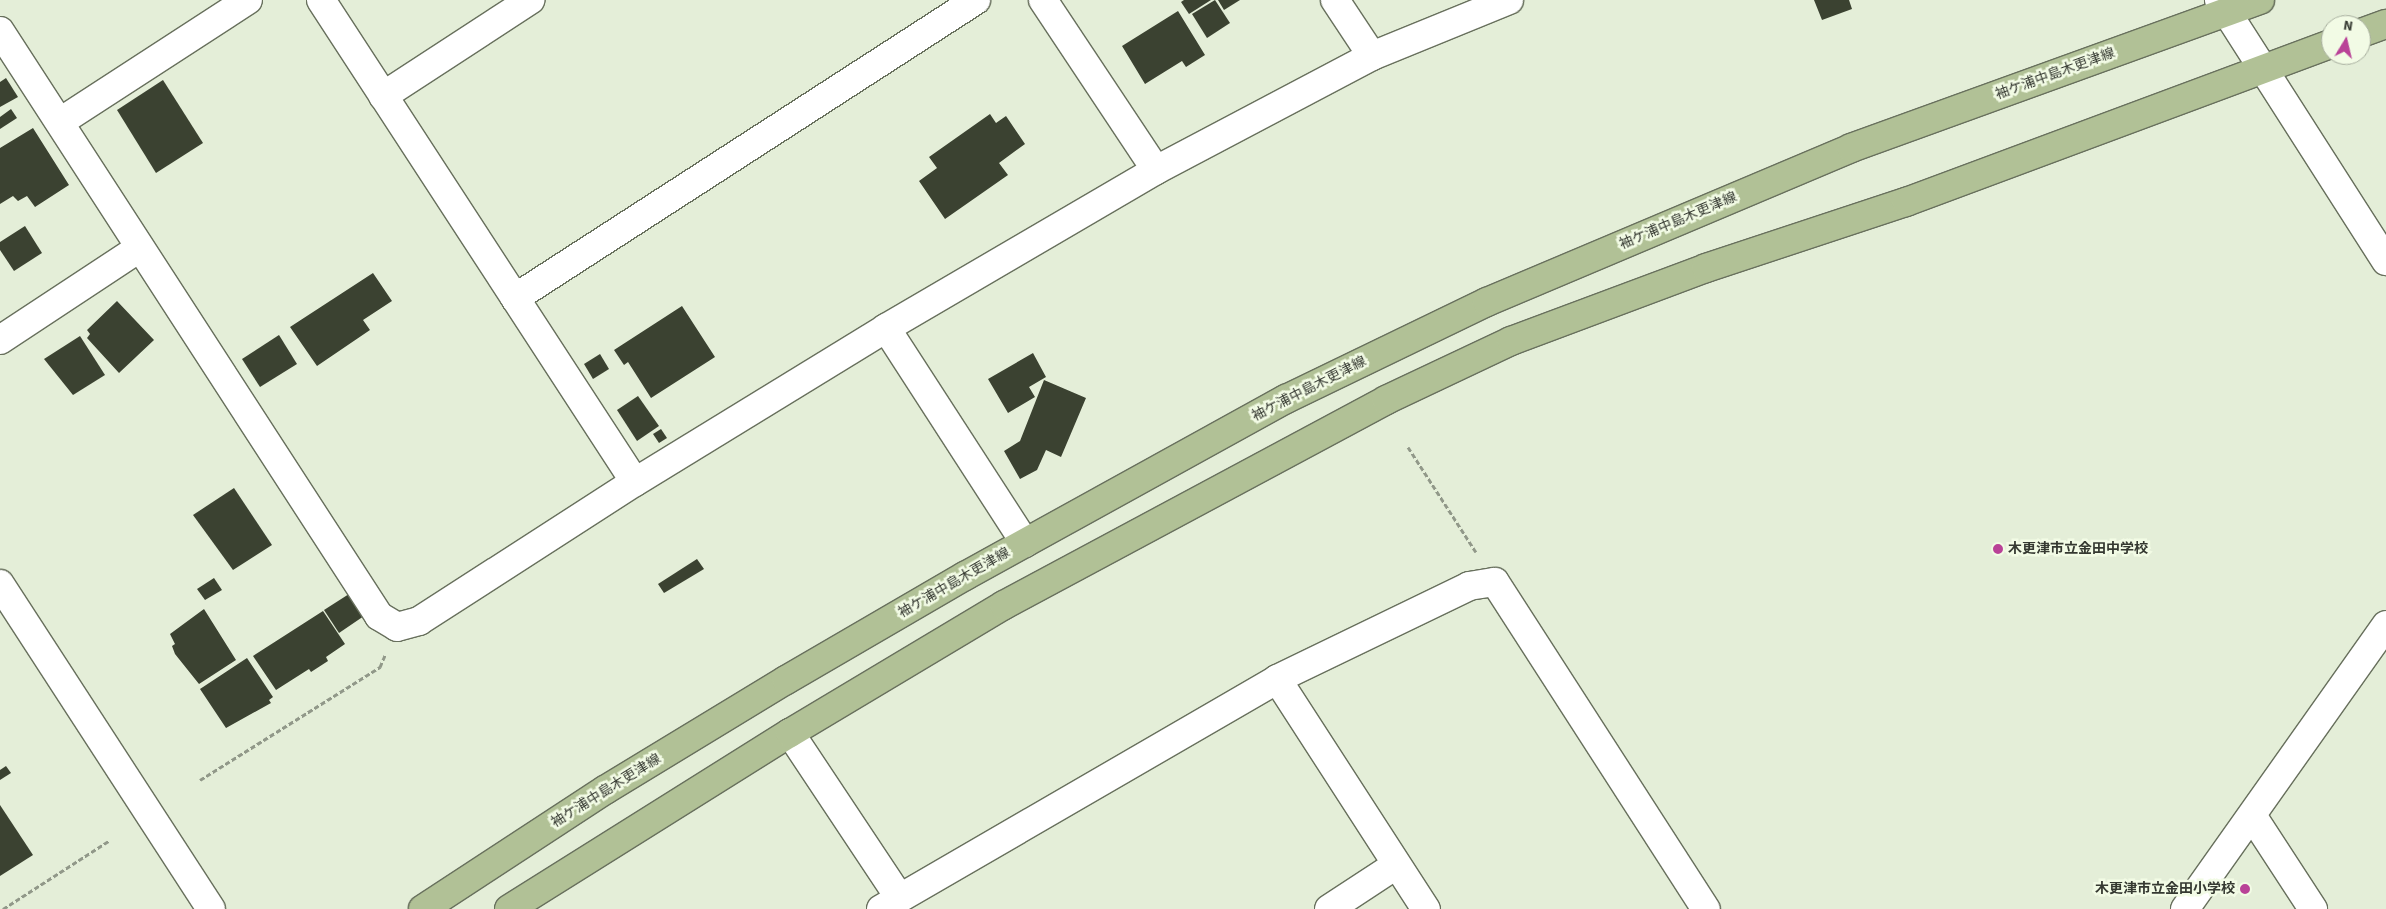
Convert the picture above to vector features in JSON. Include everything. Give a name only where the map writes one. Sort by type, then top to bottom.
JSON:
[{"type":"main road","name":"袖ケ浦中島木更津線","points":[[423,909],[605,790],[786,680],[1025,543],[1286,399],[1487,302],[1851,148],[2223,6],[2260,0]]},
{"type":"main road","points":[[2371,29],[2386,24]]},
{"type":"main road","points":[[509,909],[790,733],[1004,605],[1386,400],[1511,341],[1706,268],[1906,202],[2321,48]]},
{"type":"street","points":[[60,122],[248,0]]},
{"type":"street","points":[[321,0],[635,482]]},
{"type":"street","points":[[383,96],[530,0]]},
{"type":"street","points":[[515,298],[976,0]]},
{"type":"street","points":[[1043,0],[1156,170]]},
{"type":"street","points":[[1335,0],[1372,56]]},
{"type":"street","points":[[0,31],[60,122],[138,249],[379,616],[397,627],[419,621],[635,482],[886,328],[1156,170],[1372,56],[1509,0]]},
{"type":"street","points":[[2223,6],[2386,261]]},
{"type":"street","points":[[0,340],[138,249]]},
{"type":"street","points":[[886,328],[1025,543]]},
{"type":"street","points":[[790,733],[890,903],[1277,679],[1469,586],[1495,582],[1706,909]]},
{"type":"street","points":[[0,584],[211,909]]},
{"type":"street","points":[[2185,909],[2253,817],[2386,625]]},
{"type":"street","points":[[1277,679],[1426,909]]},
{"type":"street","points":[[2253,817],[2313,909]]},
{"type":"street","points":[[1329,909],[1396,865]]},
{"type":"path","points":[[1408,447],[1495,582]]},
{"type":"path","points":[[200,780],[380,667],[397,627]]},
{"type":"path","points":[[3,909],[110,840]]},
{"type":"building","points":[[1184,0],[1211,0],[1189,14],[1181,2]]},
{"type":"building","points":[[1215,0],[1230,23],[1207,38],[1192,14]]},
{"type":"building","points":[[1218,0],[1240,0],[1224,10]]},
{"type":"building","points":[[1814,0],[1849,0],[1852,9],[1822,20]]},
{"type":"building","points":[[1178,11],[1205,55],[1186,67],[1182,61],[1145,84],[1122,46]]},
{"type":"building","points":[[6,78],[18,97],[0,107],[0,82]]},
{"type":"building","points":[[163,80],[203,143],[156,173],[117,110]]},
{"type":"building","points":[[11,109],[17,118],[0,129],[0,117]]},
{"type":"building","points":[[990,114],[996,123],[1006,116],[1025,144],[999,163],[1008,175],[945,219],[919,181],[937,168],[929,157]]},
{"type":"building","points":[[33,128],[69,185],[35,207],[27,196],[18,201],[13,196],[0,204],[0,148]]},
{"type":"building","points":[[25,226],[42,253],[14,271],[0,250],[0,242]]},
{"type":"building","points":[[373,273],[392,301],[363,320],[370,330],[317,366],[290,327]]},
{"type":"building","points":[[117,301],[154,340],[119,373],[87,338],[90,334],[87,330]]},
{"type":"building","points":[[682,306],[715,357],[651,398],[628,362],[624,365],[614,350]]},
{"type":"building","points":[[279,335],[297,364],[260,387],[242,359]]},
{"type":"building","points":[[80,336],[105,375],[73,395],[44,359]]},
{"type":"building","points":[[1033,353],[1046,377],[1029,387],[1035,397],[1008,413],[988,379]]},
{"type":"building","points":[[600,354],[609,369],[593,379],[584,364]]},
{"type":"building","points":[[1044,380],[1086,398],[1061,457],[1046,450],[1037,470],[1020,479],[1004,451],[1020,441]]},
{"type":"building","points":[[638,396],[659,426],[637,441],[617,410]]},
{"type":"building","points":[[661,429],[667,438],[659,443],[653,434]]},
{"type":"building","points":[[234,488],[272,545],[233,570],[193,515]]},
{"type":"building","points":[[697,559],[704,569],[664,593],[658,584]]},
{"type":"building","points":[[214,578],[222,590],[205,600],[197,589]]},
{"type":"building","points":[[349,594],[364,616],[339,633],[324,610]]},
{"type":"building","points":[[204,609],[236,660],[199,684],[175,654],[172,646],[175,644],[170,634]]},
{"type":"building","points":[[323,611],[345,644],[326,657],[328,661],[311,672],[309,669],[276,690],[253,656]]},
{"type":"building","points":[[247,658],[273,697],[269,700],[271,703],[226,728],[200,689]]},
{"type":"building","points":[[6,766],[11,773],[0,780],[0,770]]},
{"type":"building","points":[[0,805],[33,855],[0,876]]},
{"type":"place","name":"木更津市立金田中学校","points":[[1998,549]]},
{"type":"place","name":"木更津市立金田小学校","points":[[2245,889]]}]
